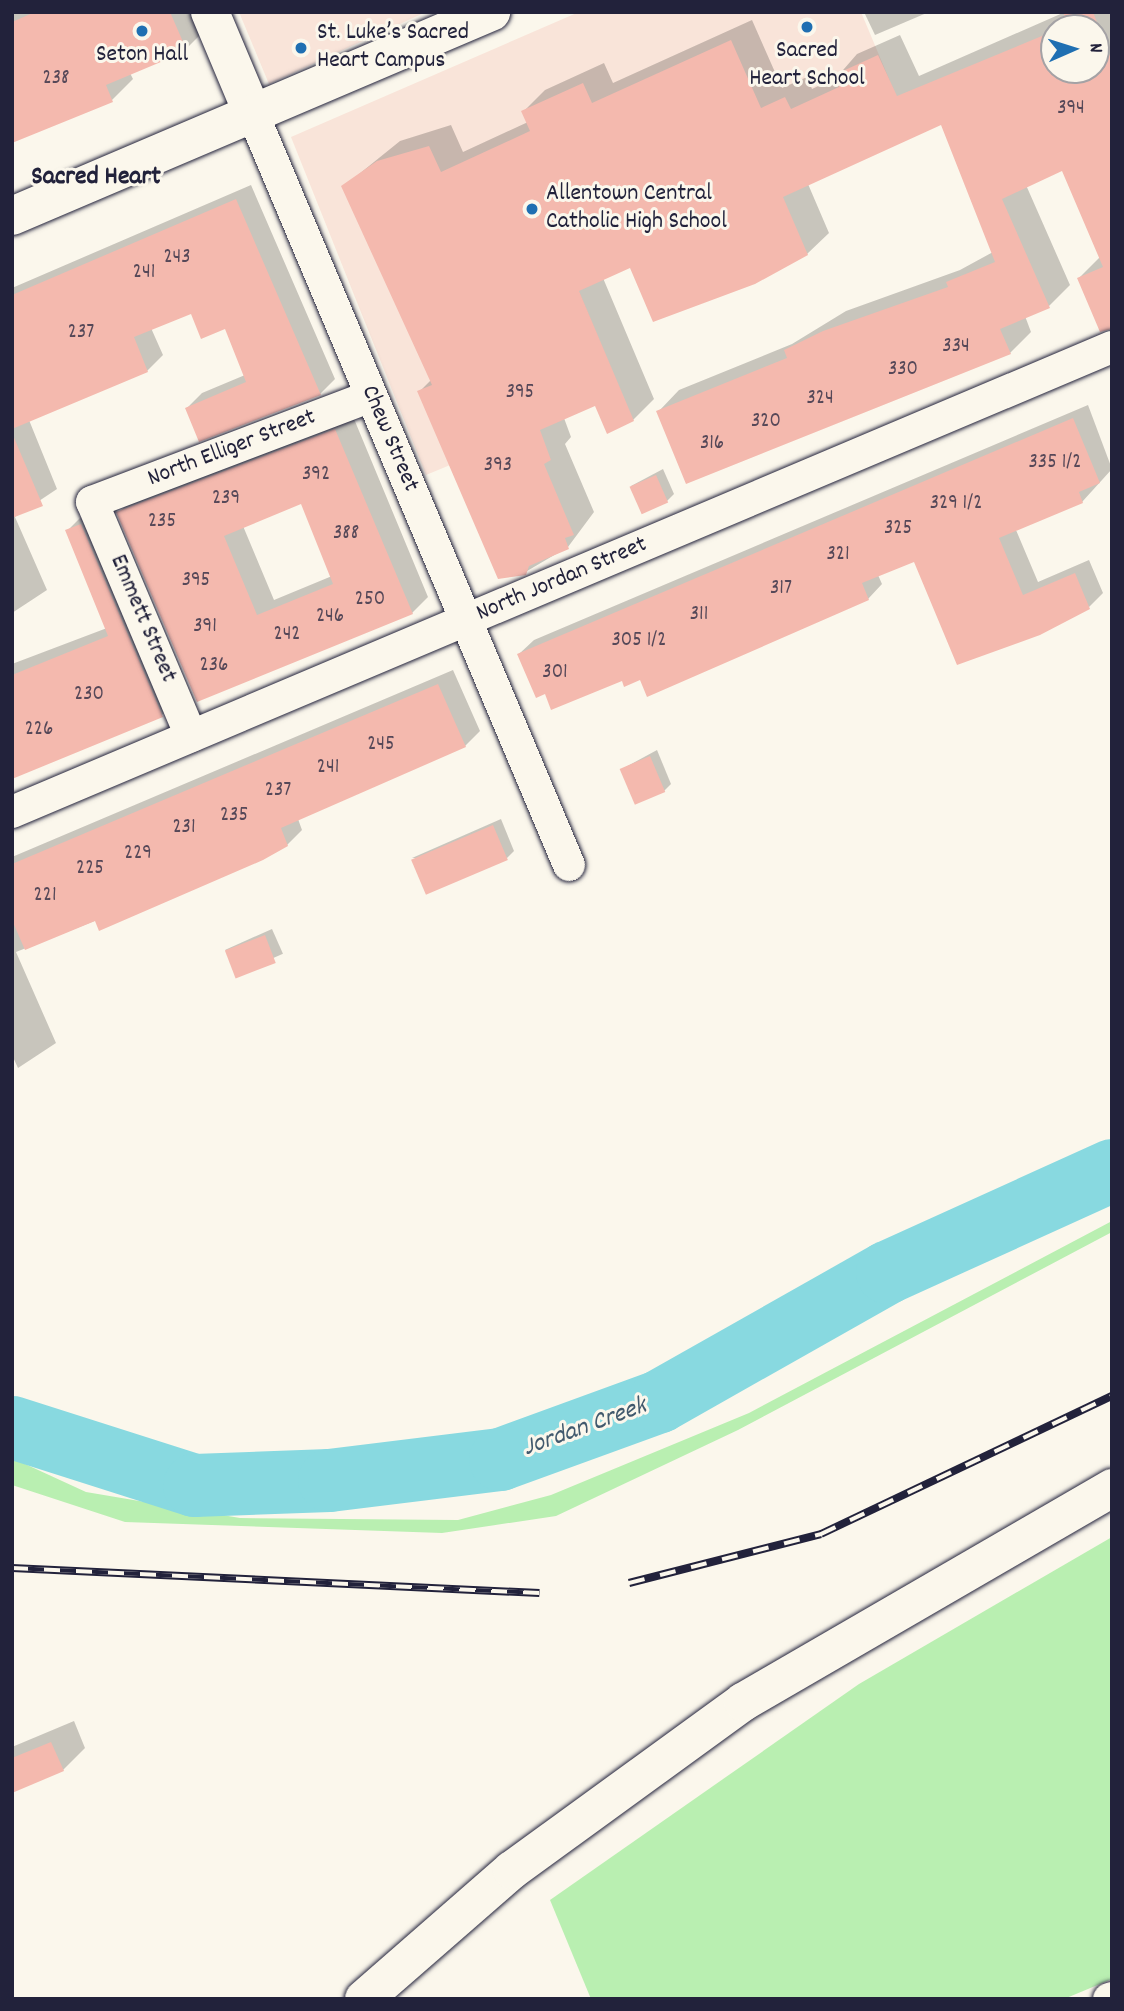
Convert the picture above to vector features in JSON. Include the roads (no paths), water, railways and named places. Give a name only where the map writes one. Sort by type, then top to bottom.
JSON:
[{"type":"main road","name":"Chew Street","points":[[210,12],[252,112]]},
{"type":"main road","points":[[12,216],[491,12]]},
{"type":"main road","points":[[364,1999],[512,1870],[743,1702],[1112,1488]]},
{"type":"street","name":"Chew Street","points":[[252,112],[569,865]]},
{"type":"street","name":"North Jordan Street","points":[[12,812],[1112,347]]},
{"type":"street","name":"North Elliger Street","points":[[92,502],[371,396]]},
{"type":"street","name":"Emmett Street","points":[[92,502],[191,736]]},
{"type":"waterway","name":"Jordan Creek","points":[[12,1427],[194,1485],[329,1480],[500,1459],[659,1401],[887,1272],[1112,1170]]},
{"type":"railway","points":[[629,1583],[821,1534],[1112,1396]]},
{"type":"railway","points":[[12,1568],[539,1593]]},
{"type":"place","name":"Sacred Heart School","points":[[807,27]]},
{"type":"place","name":"Seton Hall","points":[[142,31]]},
{"type":"place","name":"St. Luke’s Sacred Heart Campus","points":[[301,48]]},
{"type":"place","name":"Allentown Central Catholic High School","points":[[532,209]]},
{"type":"district","name":"Sacred Heart","points":[[96,178]]}]
